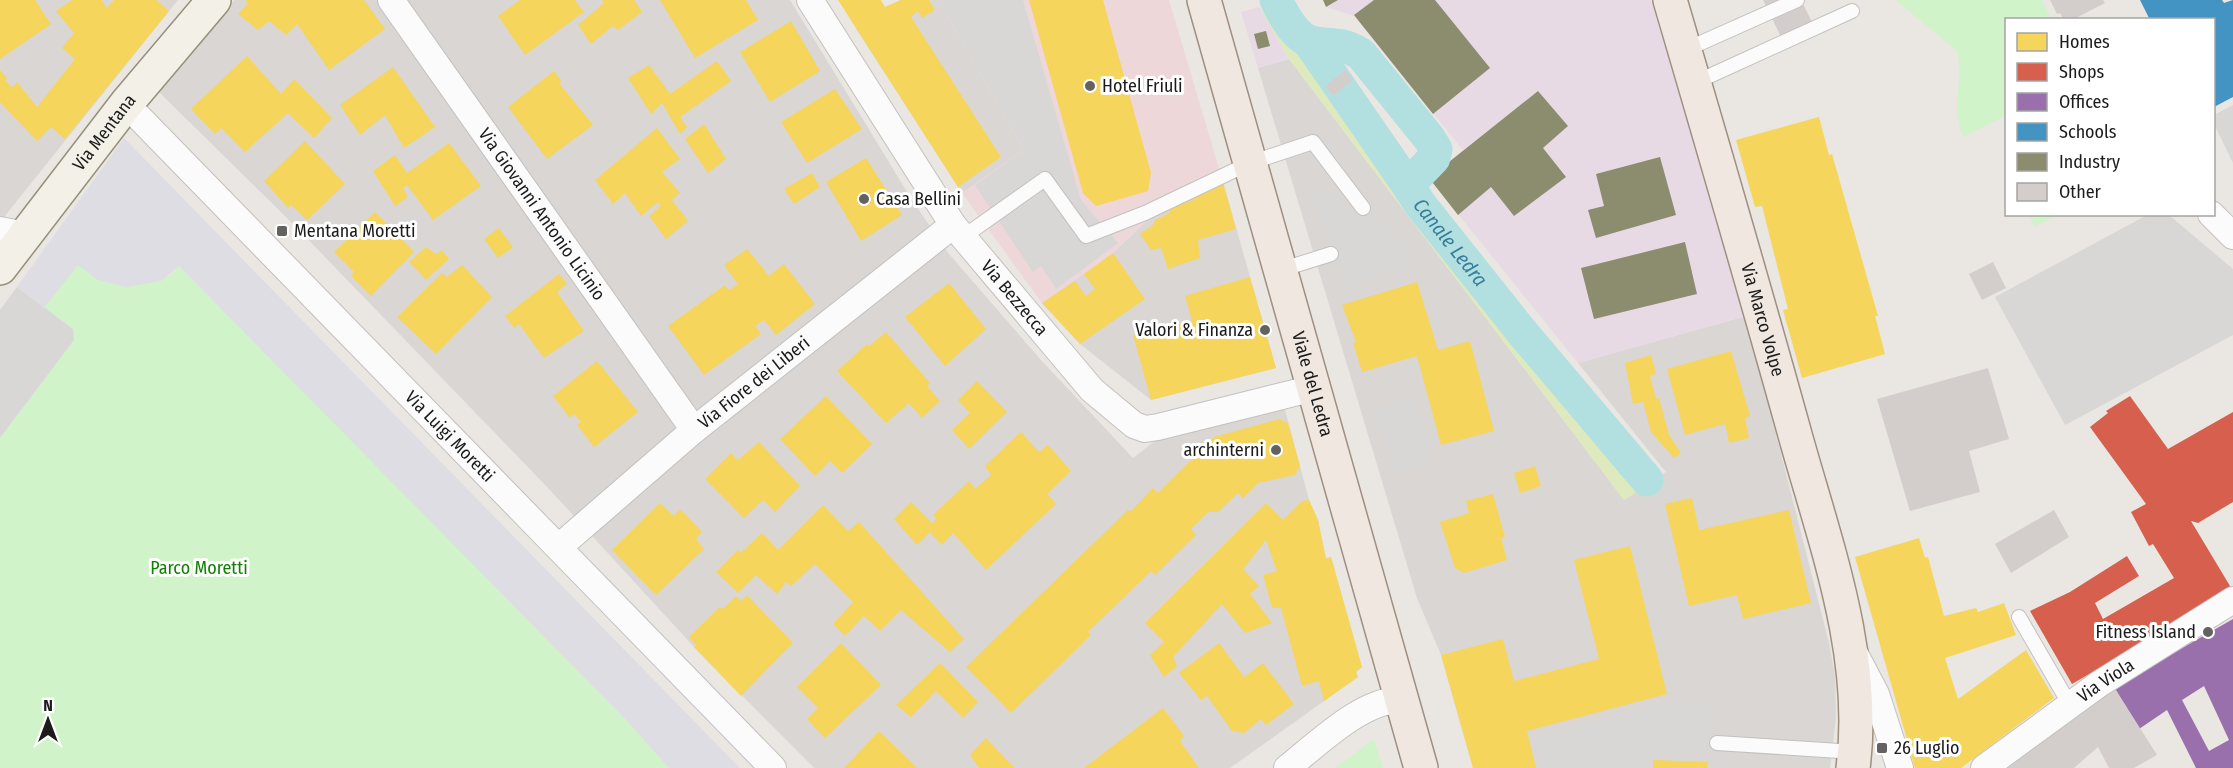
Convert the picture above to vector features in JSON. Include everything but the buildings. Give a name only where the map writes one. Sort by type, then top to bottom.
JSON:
[{"type":"main road","name":"Via Marco Volpe","points":[[1670,0],[1785,399],[1849,643],[1857,697],[1854,760]]},
{"type":"main road","name":"Viale del Ledra","points":[[1199,3],[1250,164],[1421,768]]},
{"type":"street","name":"Via Mentana","points":[[0,268],[12,233],[214,0]]},
{"type":"street","name":"Via Giovanni Antonio Licinio","points":[[391,0],[694,430]]},
{"type":"street","name":"Via Bezzecca","points":[[810,0],[958,231],[1092,390],[1134,425],[1145,429],[1158,428],[1314,388]]},
{"type":"street","name":"Via Luigi Moretti","points":[[126,104],[773,768]]},
{"type":"street","points":[[2213,216],[2233,236]]},
{"type":"street","name":"Via Fiore dei Liberi","points":[[559,547],[694,430],[958,231]]},
{"type":"street","name":"Via Viola","points":[[1984,768],[2070,705],[2233,600]]},
{"type":"street","name":"Via Marco Volpe","points":[[1849,643],[1876,694],[1900,768]]},
{"type":"street","points":[[1287,768],[1360,713],[1385,701],[1401,701]]},
{"type":"lane","points":[[1684,50],[1797,0]]},
{"type":"lane","points":[[1694,83],[1852,11]]},
{"type":"lane","points":[[958,231],[1045,179],[1086,236],[1145,213],[1250,164],[1313,142],[1363,208]]},
{"type":"lane","points":[[1280,270],[1331,254]]},
{"type":"lane","points":[[2019,617],[2070,705]]},
{"type":"lane","points":[[1717,743],[1854,760]]},
{"type":"shaded area","points":[[0,0],[178,0],[0,222]]},
{"type":"shaded area","points":[[234,0],[790,0],[912,200],[949,254],[1040,359],[1133,458],[1160,437],[1284,406],[1309,500],[1318,520],[1326,558],[1331,557],[1362,667],[1356,672],[1358,677],[1230,768],[814,768],[694,647],[550,490],[297,228],[157,90]]},
{"type":"shaded area","points":[[901,0],[938,0],[1024,150],[962,193],[855,27],[885,7]]},
{"type":"shaded area","points":[[938,0],[1169,0],[1223,182],[1153,215],[1113,253],[1042,303],[962,193],[1024,150]]},
{"type":"shaded area","points":[[938,0],[1023,0],[1081,200],[1118,243],[1056,289],[1041,266],[1033,272],[975,185],[1024,150]]},
{"type":"shaded area","points":[[1338,0],[1651,0],[1746,316],[1578,363],[1429,178],[1463,150],[1354,16],[1326,7]]},
{"type":"shaded area","points":[[1259,7],[1289,59],[1258,68],[1241,12]]},
{"type":"shaded area","points":[[1289,59],[1624,500],[1666,472],[1578,363],[1746,316],[1829,643],[1835,676],[1836,717],[1830,768],[1473,768],[1441,655],[1417,598],[1258,68]]},
{"type":"shaded area","points":[[2233,105],[2233,163],[2215,126],[2215,114]]},
{"type":"shaded area","points":[[124,138],[740,768],[669,768],[628,722],[179,266],[161,281],[126,287],[98,280],[78,265],[44,308],[17,287]]},
{"type":"shaded area","points":[[1223,182],[1276,368],[1151,400],[1080,344],[1042,303],[1113,253],[1153,215]]},
{"type":"shaded area","points":[[1329,191],[1357,226],[1376,209],[1417,267],[1342,288],[1314,201]]},
{"type":"shaded area","points":[[2145,216],[2170,216],[2233,269],[2233,335],[2065,425],[1995,297]]},
{"type":"shaded area","points":[[17,287],[73,329],[74,340],[0,438],[0,310]]},
{"type":"shaded area","points":[[1414,398],[1433,464],[1395,475],[1376,409]]},
{"type":"shaded area","points":[[1703,695],[1717,743],[1620,768],[1541,768],[1533,741]]},
{"type":"green space","points":[[1896,0],[2042,0],[2051,18],[2005,18],[2005,116],[1964,137],[1960,129],[1957,108],[1959,61],[1957,51]]},
{"type":"green space","points":[[1259,7],[1325,86],[1403,190],[1645,487],[1624,500],[1289,59]]},
{"type":"green space","points":[[2030,216],[2057,216],[2035,226]]},
{"type":"green space","name":"Parco Moretti","points":[[78,264],[98,280],[170,276],[179,265],[628,722],[669,768],[0,768],[0,438],[74,340],[73,329],[44,308]]},
{"type":"green space","points":[[1374,739],[1383,768],[1335,768]]},
{"type":"waterway","name":"Canale Ledra","points":[[1276,0],[1290,25],[1306,40],[1342,46],[1361,54],[1429,138],[1436,149],[1434,158],[1411,182],[1411,190],[1521,331],[1647,480]]},
{"type":"waterway","points":[[1309,42],[1411,190]]},
{"type":"place","name":"Hotel Friuli","points":[[1090,86]]},
{"type":"place","name":"Casa Bellini","points":[[864,199]]},
{"type":"place","name":"Mentana Moretti","points":[[282,231]]},
{"type":"place","name":"Valori & Finanza","points":[[1265,330]]},
{"type":"place","name":"archinterni","points":[[1276,450]]},
{"type":"place","name":"Fitness Island","points":[[2208,632]]},
{"type":"place","name":"26 Luglio","points":[[1882,748]]}]
